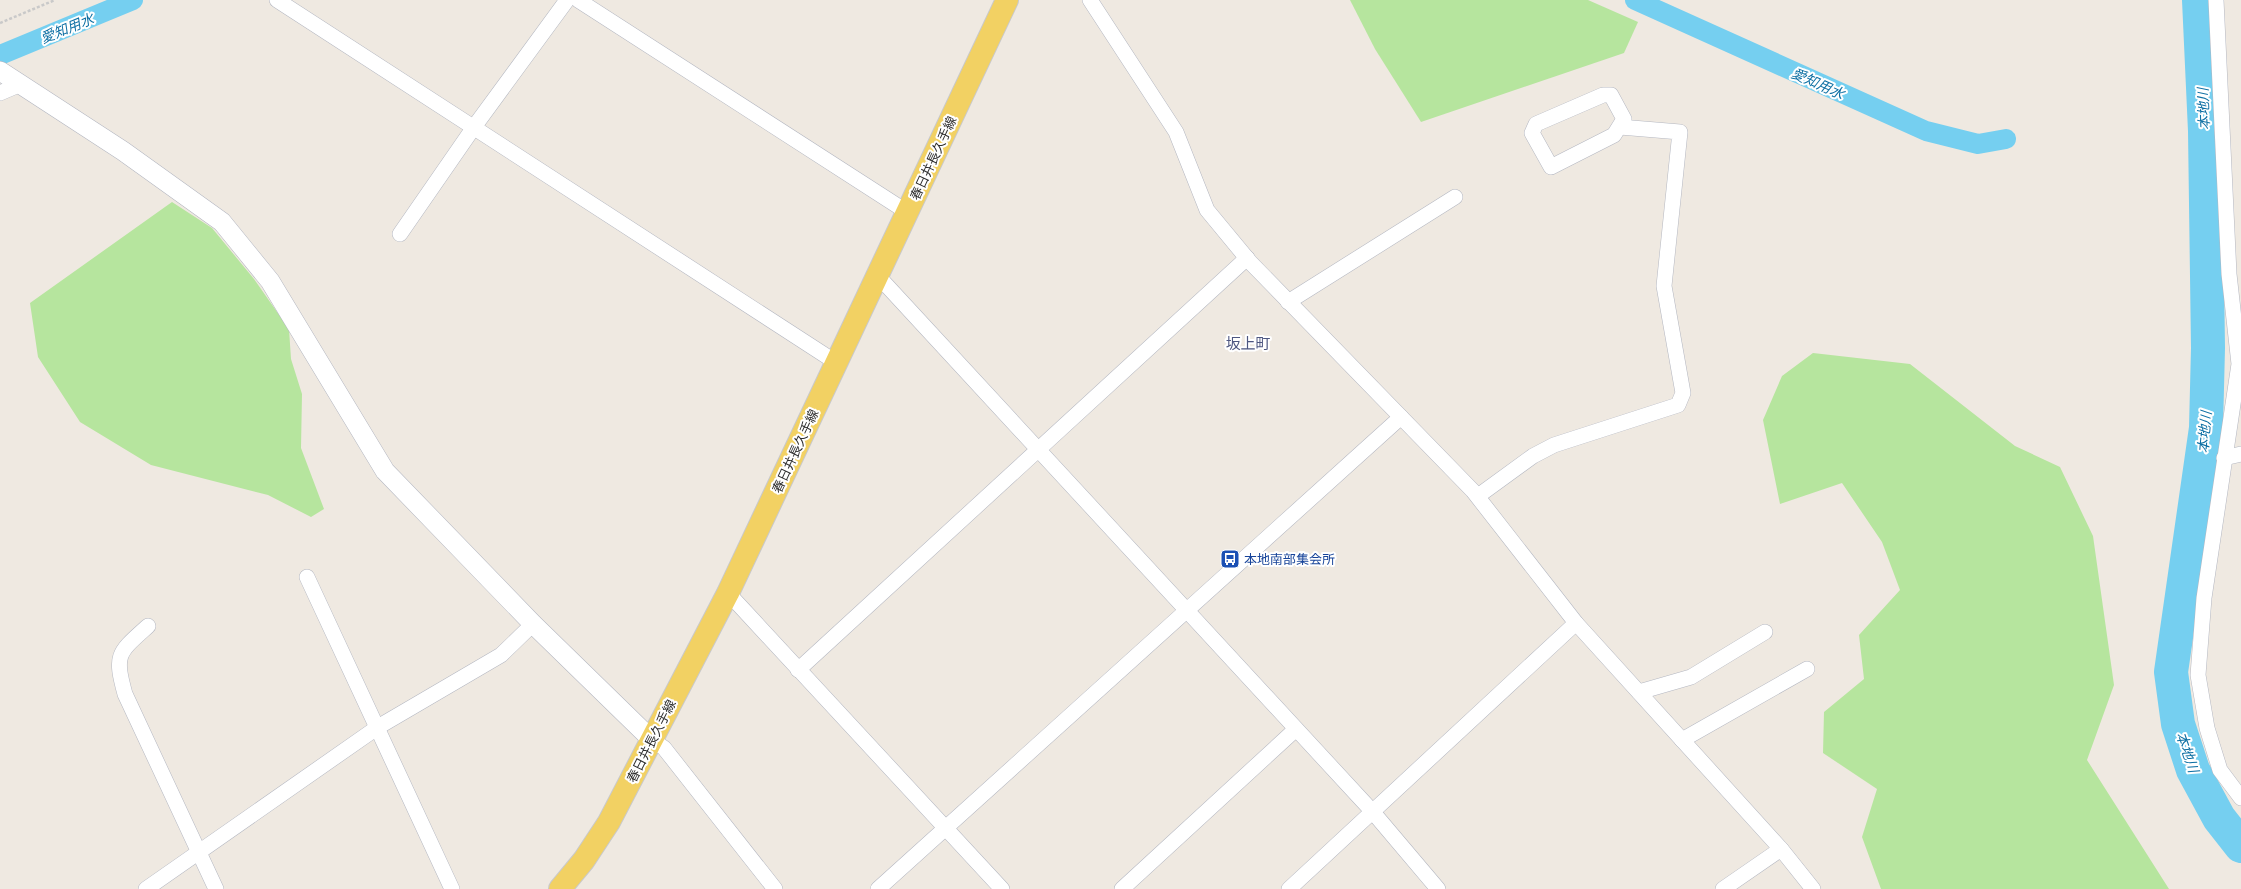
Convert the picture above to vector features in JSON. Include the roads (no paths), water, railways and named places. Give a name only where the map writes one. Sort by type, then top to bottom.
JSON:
[{"type":"main road","name":"春日井長久手線","points":[[560,889],[584,860],[609,822],[728,593],[1007,0]]},
{"type":"street","points":[[277,0],[837,363]]},
{"type":"street","points":[[400,234],[416,213],[474,127],[567,0]]},
{"type":"street","points":[[578,0],[907,212]]},
{"type":"street","points":[[1090,0],[1176,132],[1207,210],[1247,258],[1288,302],[1478,496],[1576,623],[1781,849],[1813,889]]},
{"type":"street","points":[[2216,0],[2235,272],[2238,364],[2204,598],[2198,675],[2207,728],[2220,770],[2241,798]]},
{"type":"street","points":[[7,81],[123,150],[222,222],[270,281],[385,471],[533,624],[652,740],[664,748],[775,889]]},
{"type":"street","points":[[1603,95],[1611,96],[1624,119],[1620,127],[1614,135],[1551,167],[1532,133],[1536,124],[1603,95]]},
{"type":"street","points":[[1478,496],[1533,456],[1554,445],[1678,405],[1683,393],[1664,286],[1680,132],[1620,127]]},
{"type":"street","points":[[1288,302],[1455,197]]},
{"type":"street","points":[[798,670],[1037,449],[1247,258]]},
{"type":"street","points":[[878,276],[1185,611],[1372,811],[1438,889]]},
{"type":"street","points":[[878,889],[1401,417]]},
{"type":"street","points":[[2224,458],[2241,454]]},
{"type":"street","points":[[308,577],[452,889]]},
{"type":"street","points":[[728,593],[1002,889]]},
{"type":"street","points":[[1289,889],[1576,623]]},
{"type":"street","points":[[146,889],[378,728],[501,654],[533,624]]},
{"type":"street","points":[[148,626],[128,644],[120,654],[118,669],[125,694],[216,889]]},
{"type":"street","points":[[1638,692],[1691,677],[1765,632]]},
{"type":"street","points":[[1682,740],[1807,669]]},
{"type":"street","points":[[1122,889],[1296,729]]},
{"type":"street","points":[[1723,889],[1781,849]]},
{"type":"waterway","name":"愛知用水","points":[[0,55],[133,0]]},
{"type":"waterway","name":"愛知用水","points":[[1635,0],[1926,131],[1978,144],[2006,139]]},
{"type":"waterway","name":"本地川","points":[[2199,0],[2205,131],[2208,348],[2206,428],[2171,672],[2178,724],[2193,770],[2219,818],[2241,846]]},
{"type":"place","name":"本地南部集会所","points":[[1230,559]]},
{"type":"district","name":"坂上町","points":[[1248,343]]}]
